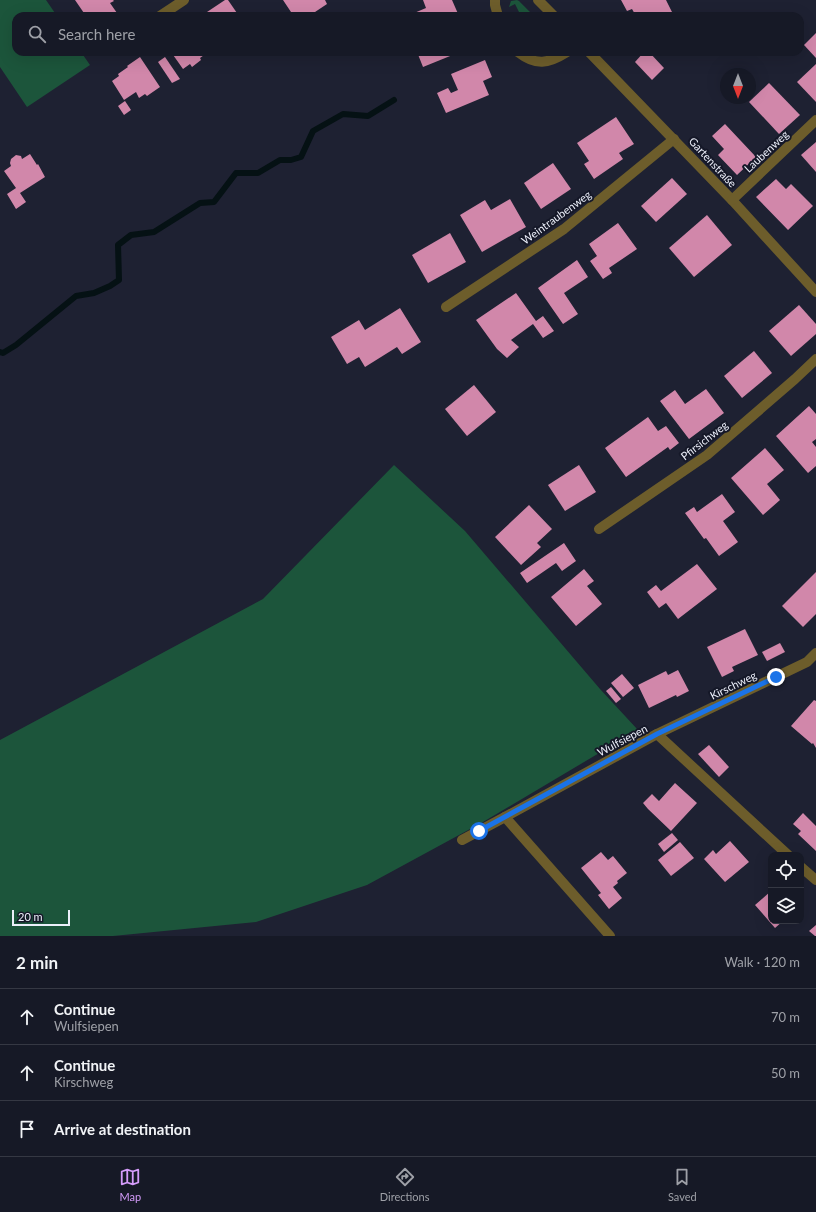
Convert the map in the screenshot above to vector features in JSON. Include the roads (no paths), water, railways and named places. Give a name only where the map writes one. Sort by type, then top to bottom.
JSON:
[{"type":"street","points":[[166,12],[184,0]]},
{"type":"street","points":[[495,0],[494,5],[497,12]]},
{"type":"street","points":[[538,0],[550,12]]},
{"type":"street","points":[[523,56],[537,62],[549,62],[560,56]]},
{"type":"street","name":"Gartenstraße","points":[[593,56],[732,200],[816,292]]},
{"type":"street","name":"Laubenweg","points":[[732,200],[816,120]]},
{"type":"street","name":"Weintraubenweg","points":[[446,307],[564,229],[674,139]]},
{"type":"street","name":"Pfirsichweg","points":[[598,529],[707,455],[816,359]]},
{"type":"street","name":"Kirschweg","points":[[657,734],[807,662],[816,653]]},
{"type":"street","name":"Wulfsiepen","points":[[462,840],[657,734],[785,852]]},
{"type":"street","points":[[505,817],[610,936]]},
{"type":"street","points":[[804,870],[816,880]]},
{"type":"waterway","points":[[0,352],[3,353],[16,345],[76,296],[94,293],[119,280],[118,245],[131,235],[154,232],[200,203],[214,202],[236,173],[258,173],[280,160],[291,160],[301,157],[313,131],[343,114],[368,116],[394,100]]}]
